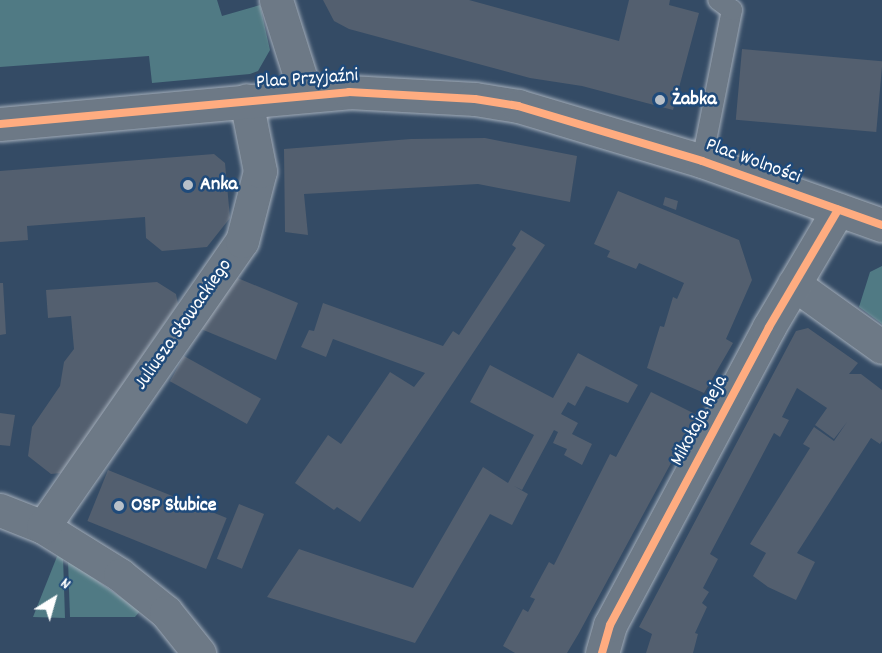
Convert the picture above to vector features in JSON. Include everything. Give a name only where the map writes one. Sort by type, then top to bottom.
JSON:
[{"type":"street","points":[[276,0],[306,95]]},
{"type":"street","name":"Plac Przyjaźni","points":[[0,124],[306,95],[392,93],[475,99],[518,106],[612,133]]},
{"type":"street","name":"Juliusza Słowackiego","points":[[43,527],[242,241],[260,171],[246,100]]},
{"type":"street","name":"Plac Wolności","points":[[612,133],[702,161],[882,225]]},
{"type":"street","name":"Mikołaja Reja","points":[[602,653],[610,625],[794,284],[838,210]]},
{"type":"street","points":[[794,284],[882,347]]},
{"type":"street","points":[[0,510],[43,527],[85,551],[161,607],[183,628],[199,653]]},
{"type":"lane","points":[[702,161],[732,10],[718,0]]},
{"type":"green space","points":[[0,0],[217,0],[222,16],[260,5],[270,50],[258,71],[250,74],[152,83],[149,56],[0,67]]},
{"type":"green space","points":[[882,266],[882,324],[859,307],[870,272]]},
{"type":"green space","points":[[58,554],[63,557],[65,618],[33,617]]},
{"type":"green space","points":[[68,560],[140,611],[135,617],[70,617]]},
{"type":"building","points":[[323,0],[469,0],[619,41],[629,0],[670,0],[669,5],[699,13],[673,110],[582,86],[530,78],[349,29],[334,21]]},
{"type":"building","points":[[742,49],[882,61],[876,132],[736,120]]},
{"type":"building","points":[[485,138],[577,156],[570,202],[478,184],[304,194],[308,235],[285,232],[284,149],[411,139]]},
{"type":"building","points":[[214,154],[225,163],[230,218],[207,247],[162,251],[146,238],[145,217],[27,226],[28,240],[0,242],[0,171]]},
{"type":"building","points":[[618,191],[739,240],[752,280],[726,339],[733,343],[704,393],[647,368],[660,326],[664,327],[673,297],[677,299],[684,283],[639,263],[636,269],[607,257],[610,251],[594,244]]},
{"type":"building","points":[[665,197],[678,201],[676,210],[663,205]]},
{"type":"building","points":[[521,230],[545,245],[360,522],[337,507],[334,510],[295,483],[328,435],[341,444],[390,372],[414,387],[425,373],[333,339],[326,357],[301,347],[309,330],[314,331],[323,303],[443,346],[453,331],[459,335],[516,248],[512,245]]},
{"type":"building","points":[[235,277],[298,303],[276,360],[201,329]]},
{"type":"building","points":[[157,282],[176,294],[178,304],[61,473],[51,474],[28,456],[32,427],[60,386],[64,362],[74,349],[71,316],[48,318],[46,290]]},
{"type":"building","points":[[0,283],[3,283],[6,334],[0,335]]},
{"type":"building","points":[[808,328],[858,363],[849,374],[861,374],[882,390],[882,441],[880,444],[871,438],[797,553],[815,562],[796,600],[768,587],[753,576],[766,553],[750,544],[810,448],[803,444],[814,427],[834,441],[847,422],[834,439],[815,425],[827,408],[797,388],[782,417],[789,420],[780,437],[774,433],[710,554],[718,559],[703,588],[709,592],[702,603],[707,607],[695,633],[698,634],[693,653],[646,653],[652,634],[639,627],[796,331]]},
{"type":"building","points":[[578,353],[638,385],[628,403],[586,386],[575,406],[568,402],[561,414],[578,423],[572,434],[592,444],[582,465],[564,455],[567,449],[553,443],[558,432],[554,430],[522,490],[514,486],[528,494],[512,525],[490,514],[415,643],[267,597],[299,549],[413,588],[483,467],[508,483],[534,435],[470,402],[490,365],[553,398]]},
{"type":"building","points":[[184,356],[261,399],[247,424],[170,381]]},
{"type":"building","points":[[651,392],[697,415],[567,653],[515,653],[503,646],[523,609],[528,612],[535,599],[530,597],[549,562],[554,565],[610,454],[616,457]]},
{"type":"building","points":[[0,413],[15,415],[10,446],[0,445]]},
{"type":"building","points":[[108,470],[227,518],[206,569],[87,521]]},
{"type":"building","points":[[239,504],[264,514],[242,569],[217,559]]},
{"type":"cycle path","points":[[0,124],[349,92],[475,99],[518,106],[702,161],[882,225]]},
{"type":"cycle path","points":[[602,653],[610,625],[769,327],[838,210]]},
{"type":"place","name":"Żabka","points":[[660,100]]},
{"type":"place","name":"Anka","points":[[188,185]]},
{"type":"place","name":"OSP Słubice","points":[[119,506]]}]
